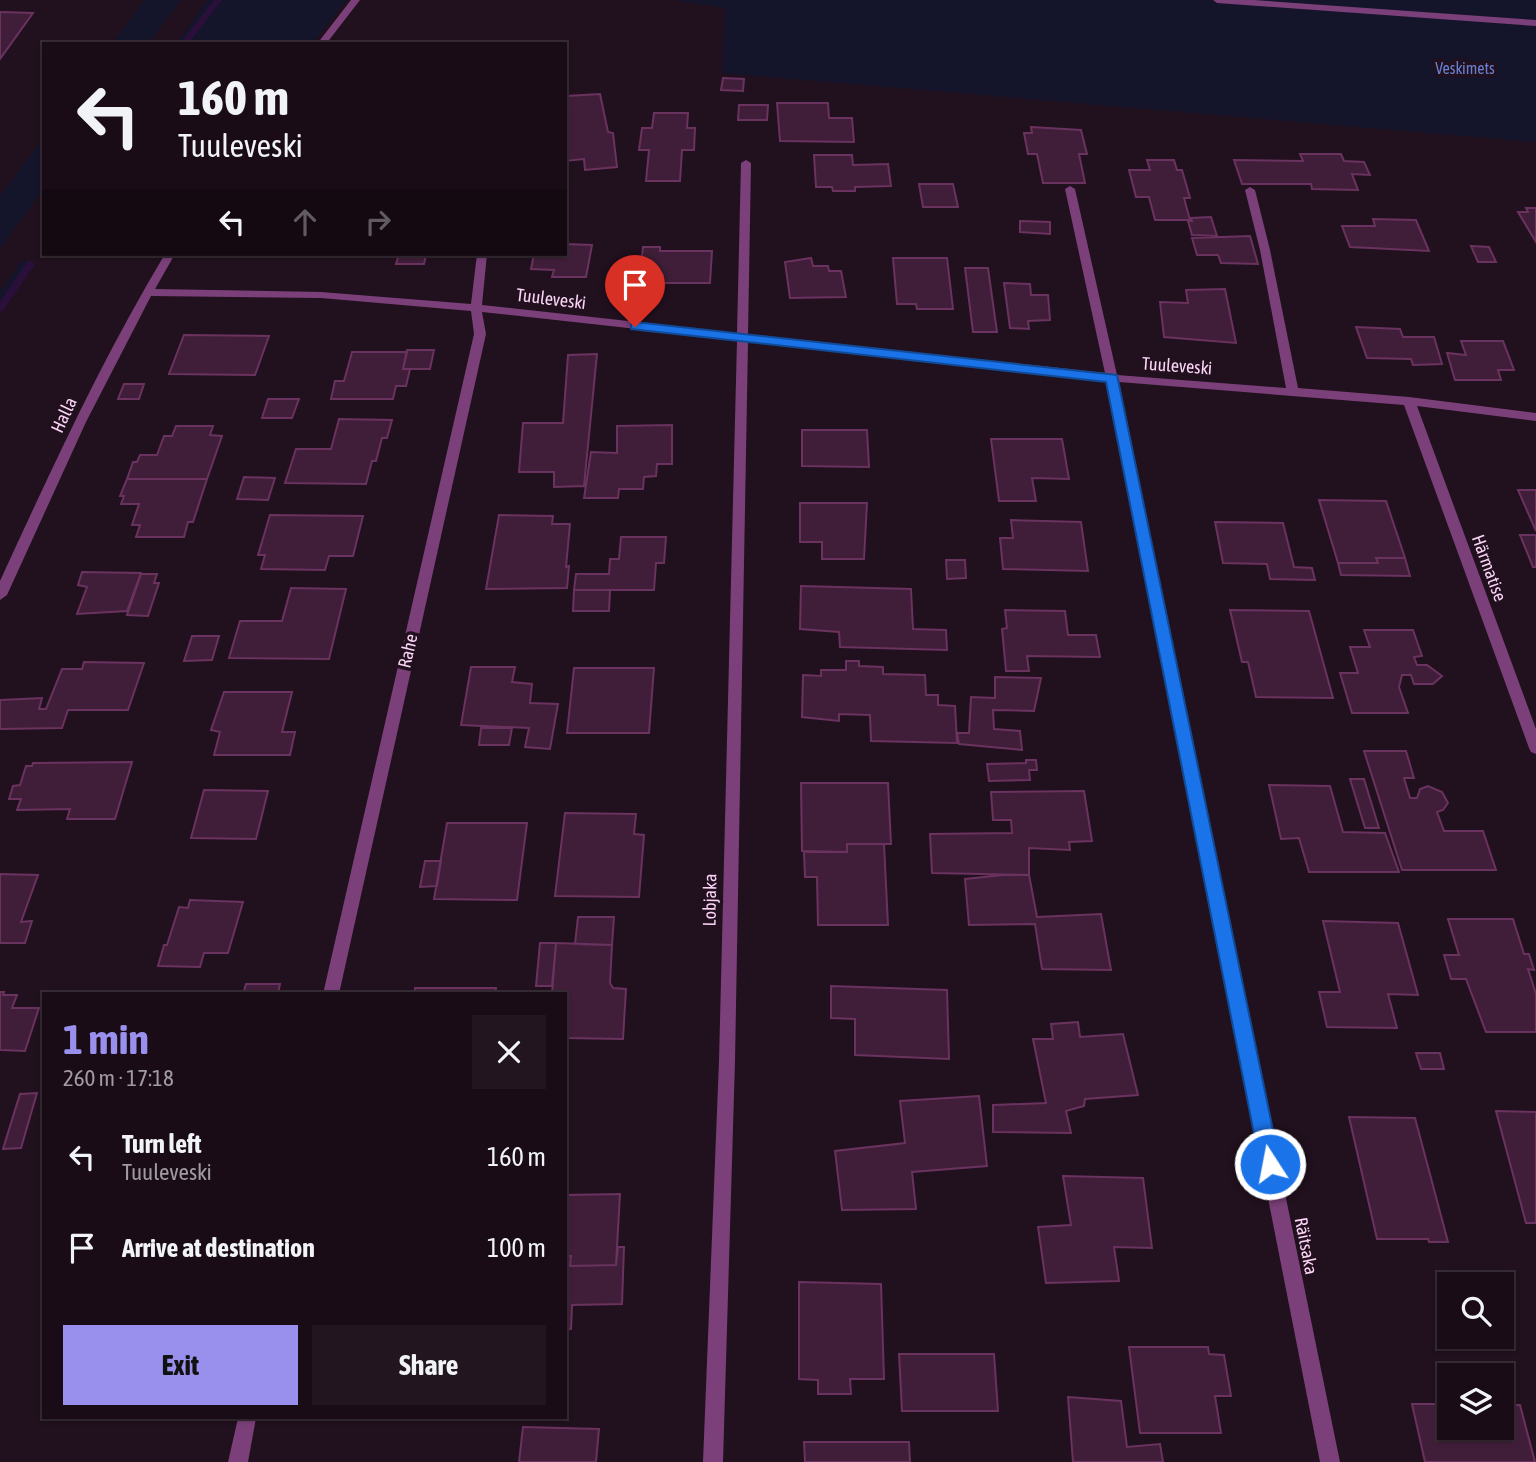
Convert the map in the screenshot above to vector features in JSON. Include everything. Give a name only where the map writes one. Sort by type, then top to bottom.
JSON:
[{"type":"street","points":[[323,42],[356,0]]},
{"type":"street","points":[[1217,0],[1536,23]]},
{"type":"street","name":"Lobjaka","points":[[713,1462],[727,1061],[746,163]]},
{"type":"street","name":"Räitsaka","points":[[1070,189],[1112,378],[1330,1462]]},
{"type":"street","points":[[1250,190],[1265,250],[1293,392]]},
{"type":"street","name":"Halla","points":[[0,595],[87,408],[146,292],[169,256]]},
{"type":"street","name":"Rahe","points":[[331,992],[480,334],[476,308],[482,256]]},
{"type":"street","name":"Tuuleveski","points":[[146,292],[321,295],[476,308],[1112,378],[1409,401],[1536,417]]},
{"type":"street","name":"Härmatise","points":[[1409,401],[1536,748]]},
{"type":"street","points":[[238,1462],[247,1419]]},
{"type":"green space","points":[[144,0],[181,0],[150,42],[113,42]]},
{"type":"green space","points":[[207,0],[347,0],[314,42],[177,42]]},
{"type":"green space","name":"Veskimets","points":[[674,0],[1536,0],[1536,142],[722,73],[725,8]]},
{"type":"green space","points":[[42,140],[42,191],[0,249],[0,196]]},
{"type":"green space","points":[[26,259],[30,264],[0,309],[0,291],[20,263]]},
{"type":"building","points":[[0,12],[33,13],[0,59]]},
{"type":"building","points":[[723,78],[744,79],[743,91],[721,90]]},
{"type":"building","points":[[600,94],[608,132],[613,133],[617,167],[585,170],[584,159],[567,161],[567,96]]},
{"type":"building","points":[[777,103],[828,103],[829,118],[852,118],[854,142],[780,141]]},
{"type":"building","points":[[739,105],[768,105],[767,120],[738,120]]},
{"type":"building","points":[[654,113],[688,113],[687,128],[695,128],[694,150],[682,150],[680,181],[646,181],[649,150],[639,150],[642,128],[652,128]]},
{"type":"building","points":[[1031,127],[1081,130],[1087,154],[1079,154],[1085,183],[1043,183],[1037,154],[1028,154],[1024,133],[1032,133]]},
{"type":"building","points":[[1300,154],[1341,154],[1344,161],[1364,162],[1370,175],[1352,174],[1358,190],[1312,189],[1311,184],[1242,184],[1234,160],[1303,161]]},
{"type":"building","points":[[814,155],[852,155],[853,165],[888,164],[891,186],[855,187],[855,191],[833,191],[832,187],[816,187]]},
{"type":"building","points":[[1147,160],[1174,160],[1177,170],[1182,170],[1190,198],[1184,198],[1190,220],[1155,220],[1149,197],[1136,197],[1129,170],[1150,170]]},
{"type":"building","points":[[919,184],[953,184],[958,207],[923,207]]},
{"type":"building","points":[[1526,208],[1536,208],[1536,242],[1518,212],[1528,212]]},
{"type":"building","points":[[1211,217],[1217,236],[1192,235],[1188,221],[1192,221],[1191,218]]},
{"type":"building","points":[[1373,219],[1416,220],[1429,251],[1350,247],[1342,226],[1375,226]]},
{"type":"building","points":[[1020,221],[1050,222],[1050,234],[1020,232]]},
{"type":"building","points":[[1250,236],[1258,264],[1221,263],[1218,255],[1197,255],[1192,238]]},
{"type":"building","points":[[567,244],[592,245],[586,277],[552,277],[554,270],[531,269],[534,256],[567,256]]},
{"type":"building","points":[[1471,246],[1489,247],[1496,262],[1478,262]]},
{"type":"building","points":[[643,247],[660,247],[660,251],[712,251],[710,283],[663,283],[663,275],[640,276]]},
{"type":"building","points":[[398,256],[426,256],[424,264],[396,264]]},
{"type":"building","points":[[811,258],[813,266],[828,266],[829,271],[841,271],[846,297],[790,298],[785,262]]},
{"type":"building","points":[[893,258],[947,258],[953,309],[917,309],[916,304],[897,304]]},
{"type":"building","points":[[965,268],[988,268],[997,332],[973,332]]},
{"type":"building","points":[[1004,283],[1030,284],[1031,295],[1048,295],[1050,320],[1028,321],[1029,329],[1010,328]]},
{"type":"building","points":[[1225,289],[1236,343],[1164,337],[1160,302],[1188,303],[1186,290]]},
{"type":"building","points":[[1356,327],[1400,329],[1403,337],[1434,337],[1442,364],[1413,365],[1411,359],[1367,358]]},
{"type":"building","points":[[184,335],[269,336],[255,375],[169,374]]},
{"type":"building","points":[[1461,341],[1503,341],[1514,370],[1498,370],[1501,380],[1455,380],[1447,353],[1466,355]]},
{"type":"building","points":[[407,350],[434,350],[430,369],[403,369]]},
{"type":"building","points":[[352,352],[407,352],[403,369],[410,369],[406,386],[396,386],[393,399],[331,399],[335,381],[344,381]]},
{"type":"building","points":[[597,354],[584,486],[554,487],[554,472],[519,472],[523,423],[563,423],[568,355]]},
{"type":"building","points":[[124,384],[144,384],[139,399],[118,399]]},
{"type":"building","points":[[268,399],[299,399],[292,418],[262,418]]},
{"type":"building","points":[[339,419],[392,420],[387,438],[382,438],[376,461],[372,461],[366,484],[285,483],[296,449],[331,449]]},
{"type":"building","points":[[672,425],[672,464],[657,464],[656,476],[644,477],[643,489],[619,489],[618,498],[584,498],[591,452],[617,453],[617,426]]},
{"type":"building","points":[[176,426],[213,426],[210,435],[222,436],[207,479],[127,479],[133,462],[137,462],[140,455],[157,455],[164,436],[172,436]]},
{"type":"building","points":[[802,430],[867,430],[869,467],[802,466]]},
{"type":"building","points":[[991,439],[1062,439],[1069,479],[1032,478],[1036,501],[999,501]]},
{"type":"building","points":[[244,477],[275,478],[268,500],[237,499]]},
{"type":"building","points":[[127,479],[207,479],[193,522],[188,522],[184,537],[136,537],[140,525],[132,525],[139,504],[121,504],[124,496],[120,496]]},
{"type":"building","points":[[1518,490],[1536,490],[1536,531]]},
{"type":"building","points":[[1319,500],[1386,501],[1405,558],[1376,558],[1378,563],[1338,563]]},
{"type":"building","points":[[800,503],[867,503],[864,559],[822,559],[822,542],[800,542]]},
{"type":"building","points":[[270,515],[363,516],[353,556],[329,556],[325,570],[261,569],[265,555],[258,555]]},
{"type":"building","points":[[499,515],[553,516],[552,524],[570,524],[567,588],[486,589]]},
{"type":"building","points":[[1011,520],[1081,522],[1088,571],[1003,569],[1000,538],[1013,538]]},
{"type":"building","points":[[1215,522],[1283,523],[1294,567],[1312,568],[1315,580],[1270,579],[1267,564],[1223,563]]},
{"type":"building","points":[[1520,535],[1536,535],[1536,567],[1533,567]]},
{"type":"building","points":[[621,537],[666,537],[664,563],[656,563],[654,590],[574,590],[576,574],[609,574],[610,559],[619,559]]},
{"type":"building","points":[[1376,558],[1405,558],[1410,576],[1341,575],[1338,563],[1378,563]]},
{"type":"building","points":[[946,560],[965,560],[966,578],[947,579]]},
{"type":"building","points":[[82,572],[141,573],[127,611],[77,614],[87,587],[78,585]]},
{"type":"building","points":[[141,574],[157,574],[154,583],[159,583],[148,616],[127,615]]},
{"type":"building","points":[[801,586],[911,589],[913,629],[946,630],[947,650],[840,647],[839,632],[800,629]]},
{"type":"building","points":[[291,588],[346,589],[329,659],[229,658],[240,621],[282,621]]},
{"type":"building","points":[[574,590],[610,590],[609,611],[573,611]]},
{"type":"building","points":[[1005,610],[1065,611],[1068,635],[1096,635],[1100,657],[1027,656],[1029,671],[1006,671],[1002,629],[1007,628]]},
{"type":"building","points":[[1230,610],[1309,611],[1333,698],[1256,697],[1248,662],[1242,662]]},
{"type":"building","points":[[1364,630],[1413,630],[1422,656],[1414,657],[1417,665],[1427,665],[1442,676],[1433,684],[1414,684],[1411,675],[1402,675],[1399,687],[1408,713],[1352,713],[1340,673],[1358,673],[1350,647],[1370,647]]},
{"type":"building","points":[[192,636],[219,636],[212,660],[184,661]]},
{"type":"building","points":[[846,661],[859,661],[859,666],[883,667],[883,674],[925,675],[926,695],[938,695],[938,705],[955,706],[957,743],[871,741],[870,715],[839,714],[839,721],[802,717],[803,675],[821,676],[821,670],[846,670]]},
{"type":"building","points":[[84,662],[144,663],[128,710],[68,710],[62,728],[0,729],[0,700],[42,698],[39,709],[46,709],[62,669],[82,669]]},
{"type":"building","points":[[471,667],[515,667],[512,682],[532,684],[530,703],[558,704],[550,749],[525,747],[529,728],[461,725]]},
{"type":"building","points":[[574,668],[654,668],[649,733],[567,733]]},
{"type":"building","points":[[995,677],[1041,678],[1034,711],[993,710],[994,729],[1020,731],[1022,750],[959,744],[957,733],[969,733],[971,697],[995,698]]},
{"type":"building","points":[[224,692],[292,692],[282,732],[295,732],[290,755],[214,755],[220,732],[211,730]]},
{"type":"building","points":[[481,728],[512,728],[509,745],[479,745]]},
{"type":"building","points":[[1364,751],[1406,751],[1414,778],[1404,778],[1410,798],[1417,798],[1420,789],[1428,786],[1442,792],[1448,803],[1443,810],[1437,812],[1444,831],[1483,831],[1496,870],[1402,870]]},
{"type":"building","points":[[1026,760],[1036,760],[1037,770],[1029,770],[1030,780],[989,781],[987,764],[1026,763]]},
{"type":"building","points":[[132,762],[115,819],[67,819],[70,809],[17,810],[21,799],[9,799],[13,786],[20,785],[26,766],[32,766],[33,763]]},
{"type":"building","points":[[1350,779],[1364,779],[1379,828],[1365,828]]},
{"type":"building","points":[[801,783],[888,783],[891,844],[847,844],[847,852],[802,851]]},
{"type":"building","points":[[1269,785],[1330,786],[1343,832],[1385,833],[1399,872],[1309,872],[1299,838],[1281,839]]},
{"type":"building","points":[[204,790],[268,791],[256,839],[191,838]]},
{"type":"building","points":[[1084,791],[1092,841],[1069,842],[1070,850],[1029,848],[1029,875],[932,873],[930,834],[1012,833],[1011,820],[993,820],[991,792]]},
{"type":"building","points":[[565,813],[636,814],[634,834],[644,835],[639,897],[555,896]]},
{"type":"building","points":[[447,823],[527,823],[517,900],[434,899]]},
{"type":"building","points":[[847,844],[884,844],[888,925],[818,925],[817,877],[805,877],[804,852],[847,852]]},
{"type":"building","points":[[425,861],[441,861],[437,886],[420,887]]},
{"type":"building","points":[[0,874],[38,875],[21,922],[32,921],[25,943],[0,943]]},
{"type":"building","points":[[1029,875],[1037,917],[1101,914],[1111,970],[1042,969],[1035,924],[969,925],[965,879]]},
{"type":"building","points":[[190,900],[243,902],[228,953],[204,953],[200,967],[158,966],[179,907],[188,908]]},
{"type":"building","points":[[578,917],[614,917],[612,945],[575,944]]},
{"type":"building","points":[[1448,919],[1513,919],[1524,954],[1529,954],[1534,970],[1528,969],[1536,994],[1536,1032],[1486,1032],[1466,979],[1451,979],[1444,955],[1459,955]]},
{"type":"building","points":[[1323,921],[1398,923],[1418,995],[1388,994],[1397,1028],[1327,1027],[1319,992],[1340,992]]},
{"type":"building","points":[[540,943],[556,943],[552,986],[536,986]]},
{"type":"building","points":[[556,943],[612,945],[610,983],[613,988],[626,989],[623,1039],[567,1038],[567,992],[552,992]]},
{"type":"building","points":[[246,984],[280,984],[278,992],[244,992]]},
{"type":"building","points":[[831,986],[947,990],[949,1059],[855,1055],[855,1019],[831,1018]]},
{"type":"building","points":[[415,988],[496,988],[495,992],[415,992]]},
{"type":"building","points":[[0,992],[4,992],[3,995],[17,995],[12,1008],[39,1008],[25,1051],[0,1050]]},
{"type":"building","points":[[1078,1022],[1080,1037],[1123,1034],[1138,1095],[1085,1099],[1084,1106],[1066,1111],[1071,1133],[993,1132],[993,1105],[1046,1103],[1033,1039],[1053,1039],[1051,1024]]},
{"type":"building","points":[[1416,1053],[1440,1053],[1444,1069],[1421,1069]]},
{"type":"building","points":[[37,1093],[21,1148],[3,1149],[20,1094]]},
{"type":"building","points":[[979,1096],[987,1166],[912,1172],[916,1209],[842,1210],[835,1151],[905,1143],[900,1101]]},
{"type":"building","points":[[1496,1111],[1536,1112],[1536,1223],[1526,1223]]},
{"type":"building","points":[[1349,1117],[1415,1118],[1448,1242],[1429,1242],[1428,1239],[1377,1239]]},
{"type":"building","points":[[1063,1176],[1143,1178],[1152,1248],[1114,1247],[1119,1281],[1046,1283],[1038,1227],[1071,1225]]},
{"type":"building","points":[[620,1194],[616,1265],[570,1266],[571,1256],[567,1256],[567,1195]]},
{"type":"building","points":[[618,1247],[624,1247],[622,1304],[572,1305],[571,1329],[567,1330],[567,1256],[571,1256],[570,1266],[616,1265]]},
{"type":"building","points":[[799,1282],[881,1284],[884,1379],[850,1379],[851,1394],[818,1394],[818,1380],[799,1379]]},
{"type":"building","points":[[1129,1347],[1208,1347],[1209,1354],[1224,1355],[1231,1396],[1215,1396],[1221,1433],[1140,1433]]},
{"type":"building","points":[[899,1354],[994,1354],[998,1411],[902,1411]]},
{"type":"building","points":[[1068,1397],[1121,1401],[1127,1447],[1160,1444],[1163,1462],[1073,1462]]},
{"type":"building","points":[[1412,1404],[1437,1404],[1437,1440],[1514,1440],[1514,1405],[1520,1405],[1535,1462],[1425,1462]]},
{"type":"building","points":[[523,1427],[599,1429],[596,1462],[519,1462]]},
{"type":"building","points":[[804,1442],[909,1442],[910,1462],[805,1462]]},
{"type":"waterway","points":[[186,42],[218,0]]},
{"type":"waterway","points":[[0,309],[30,264]]},
{"type":"route","points":[[635,327],[1112,378],[1270,1164]]}]
